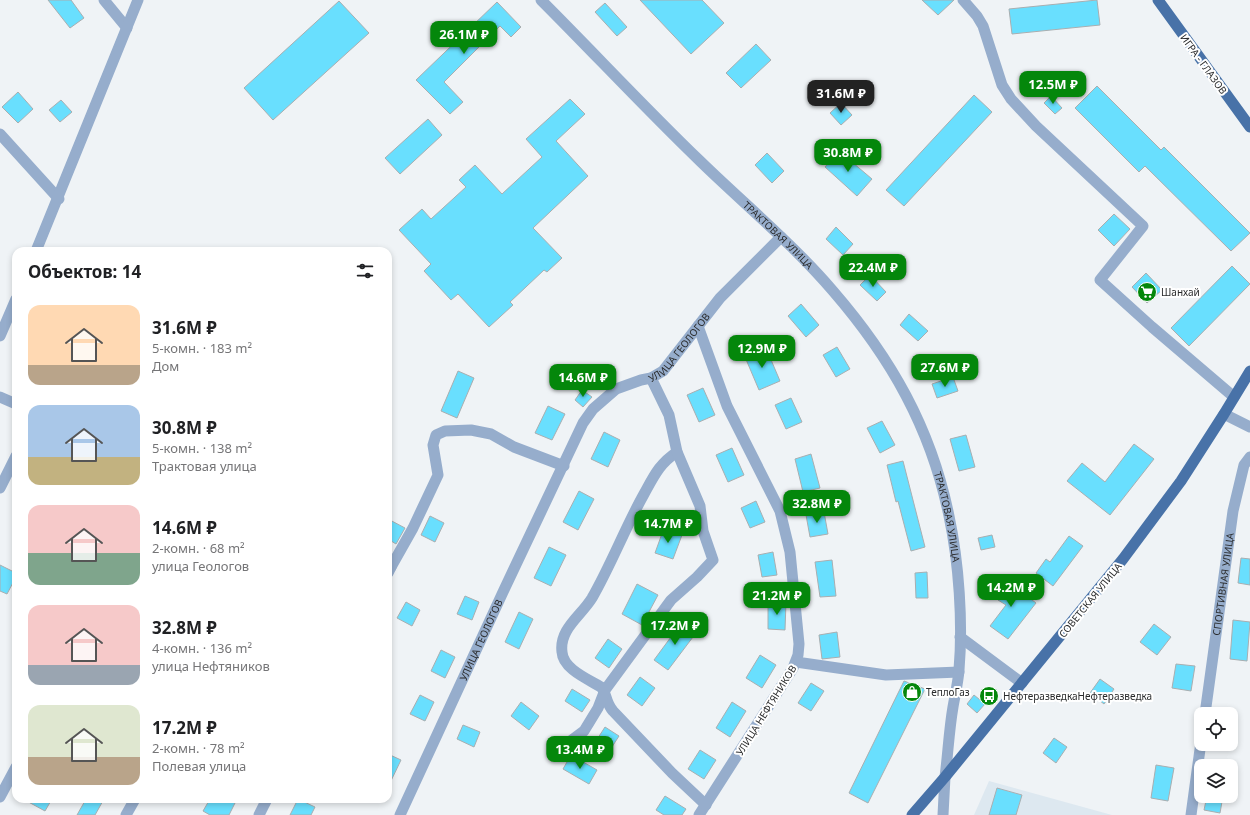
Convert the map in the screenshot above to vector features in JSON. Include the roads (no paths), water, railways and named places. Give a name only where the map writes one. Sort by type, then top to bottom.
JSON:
[{"type":"main road","name":"ИГРА - ГЛАЗОВ","points":[[1158,0],[1250,127]]},
{"type":"main road","name":"СОВЕТСКАЯ УЛИЦА","points":[[912,815],[945,777],[1123,559],[1181,481],[1250,371]]},
{"type":"street","points":[[104,0],[127,28]]},
{"type":"street","points":[[38,247],[138,0]]},
{"type":"street","name":"ТРАКТОВАЯ УЛИЦА","points":[[541,0],[700,162],[781,237],[832,290],[870,337],[902,386],[921,423],[936,466],[950,517],[960,636],[959,672],[945,777],[943,815]]},
{"type":"street","points":[[963,0],[983,26],[1002,85],[1011,99],[1036,126],[1143,226],[1100,280],[1152,327],[1234,397]]},
{"type":"street","points":[[0,134],[58,199]]},
{"type":"street","name":"УЛИЦА ГЕОЛОГОВ","points":[[400,815],[583,423],[593,409],[616,388],[652,378],[663,371],[720,298],[781,237]]},
{"type":"street","points":[[0,336],[12,308]]},
{"type":"street","name":"УЛИЦА НЕФТЯНИКОВ","points":[[698,326],[727,406],[780,511],[790,552],[799,644],[796,662],[699,815]]},
{"type":"street","points":[[568,743],[584,731],[598,708],[605,690],[671,600],[697,577],[713,560],[703,531],[700,506],[677,452],[669,415],[652,378]]},
{"type":"street","points":[[0,397],[12,402]]},
{"type":"street","points":[[1224,414],[1250,427]]},
{"type":"street","points":[[392,564],[413,528],[438,475],[433,445],[436,435],[445,431],[471,430],[491,434],[514,448],[564,466]]},
{"type":"street","points":[[677,452],[664,461],[637,504],[592,598],[564,634],[562,644],[563,660],[569,666],[605,690],[607,704],[613,711],[672,773],[706,805]]},
{"type":"street","name":"СПОРТИВНАЯ УЛИЦА","points":[[1206,707],[1233,511],[1244,465],[1250,457]]},
{"type":"street","points":[[0,488],[12,464]]},
{"type":"street","points":[[960,636],[1022,683]]},
{"type":"street","points":[[796,662],[886,675],[959,672]]},
{"type":"street","points":[[1191,815],[1200,751]]},
{"type":"street","points":[[0,797],[12,774]]},
{"type":"street","points":[[126,815],[133,803]]},
{"type":"street","points":[[259,815],[265,803]]},
{"type":"place","name":"Шанхай","points":[[1147,292]]},
{"type":"place","name":"ТеплоГаз","points":[[912,692]]},
{"type":"place","name":"НефтеразведкаНефтеразведка","points":[[989,696]]}]
